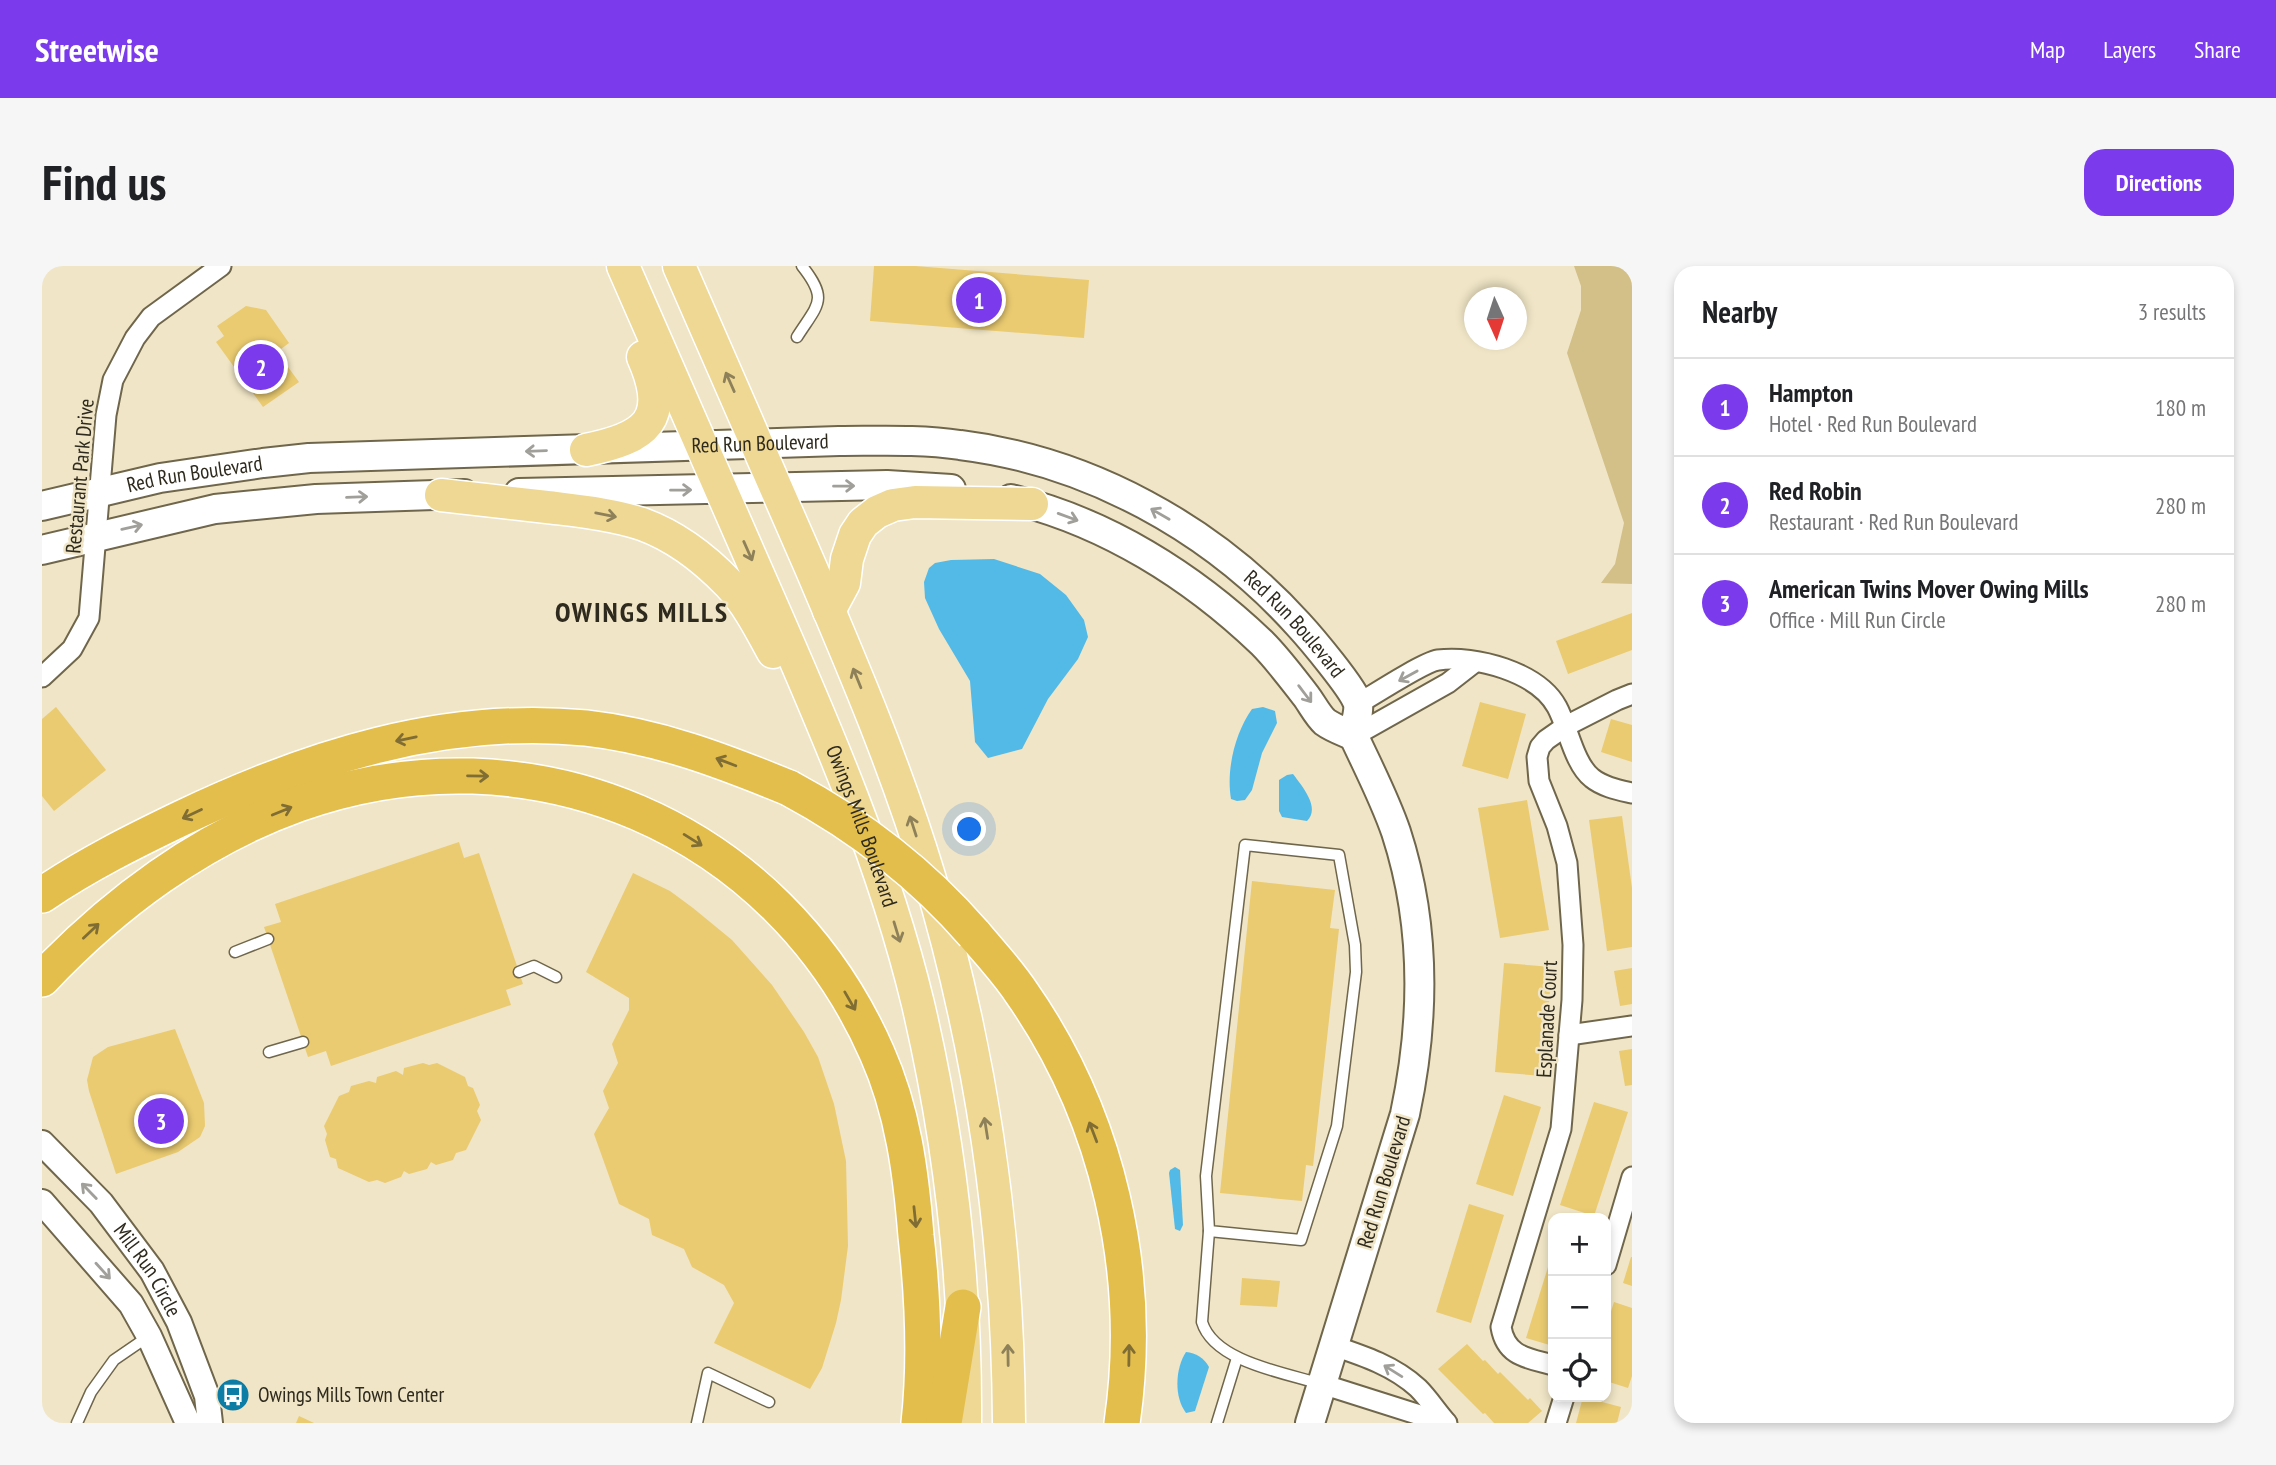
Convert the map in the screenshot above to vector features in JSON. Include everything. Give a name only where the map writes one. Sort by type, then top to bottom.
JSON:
[{"type":"highway","points":[[42,895],[98,860],[237,793],[344,754],[428,734],[512,726],[589,729],[667,743],[704,754],[789,788],[849,823],[891,853],[943,899],[1021,992],[1048,1036],[1085,1110],[1101,1155],[1120,1234],[1127,1290],[1129,1356],[1122,1423]]},
{"type":"highway","points":[[42,979],[102,920],[184,861],[224,837],[261,820],[299,804],[339,792],[410,778],[489,776],[561,787],[627,807],[659,821],[712,852],[761,890],[787,915],[843,988],[877,1052],[898,1111],[910,1176],[923,1319],[919,1423]]},
{"type":"highway","points":[[944,1423],[963,1307]]},
{"type":"main road","points":[[586,450],[611,445],[636,434],[648,422],[656,400],[654,383],[604,266]]},
{"type":"main road","name":"Owings Mills Boulevard","points":[[623,266],[834,752],[878,872],[917,1002],[938,1101],[947,1164],[963,1307],[965,1423]]},
{"type":"main road","points":[[679,266],[883,741],[910,817],[953,962],[982,1099],[997,1207],[1007,1326],[1009,1423]]},
{"type":"main road","name":"Red Run Boulevard","points":[[42,506],[160,478],[275,461],[360,456],[885,441],[958,444],[1027,458],[1092,480],[1159,512],[1208,544],[1248,575],[1305,631],[1358,704]]},
{"type":"main road","name":"Red Run Boulevard","points":[[42,550],[215,509],[266,503],[441,495],[925,487],[1000,496],[1079,521],[1156,560],[1194,586],[1262,643],[1324,721],[1354,736],[1387,807],[1408,877],[1419,957],[1419,1014],[1414,1066],[1405,1114],[1310,1423]]},
{"type":"main road","points":[[441,495],[613,516],[644,525],[674,540],[701,558],[730,585],[746,605],[796,698],[834,752]]},
{"type":"main road","points":[[829,611],[844,583],[850,545],[863,523],[877,512],[893,505],[915,502],[1032,504]]},
{"type":"main road","points":[[1354,736],[1358,704]]},
{"type":"street","name":"Restaurant Park Drive","points":[[42,677],[72,649],[89,618],[106,415],[113,380],[151,317],[221,266]]},
{"type":"street","points":[[1358,704],[1436,660],[1475,662],[1516,673],[1538,684],[1549,694],[1566,726],[1579,761],[1591,778],[1601,784],[1632,793]]},
{"type":"street","points":[[1354,736],[1448,683],[1475,662]]},
{"type":"street","name":"Esplanade Court","points":[[1548,1364],[1513,1351],[1506,1344],[1501,1327],[1561,1129],[1574,970],[1567,863],[1536,767],[1540,747],[1566,726],[1632,694]]},
{"type":"street","points":[[1569,1035],[1632,1026]]},
{"type":"street","name":"Mill Run Circle","points":[[42,1143],[101,1203],[152,1271],[175,1313],[207,1396],[209,1423]]},
{"type":"street","points":[[1611,1248],[1632,1177]]},
{"type":"street","name":"Mill Run Circle","points":[[42,1202],[131,1304],[149,1336],[188,1423]]},
{"type":"street","points":[[1334,1346],[1366,1356],[1402,1376],[1419,1389],[1446,1423]]},
{"type":"street","points":[[1322,1384],[1446,1423]]},
{"type":"street","points":[[1556,1423],[1562,1402]]},
{"type":"lane","points":[[797,337],[818,304],[819,295],[814,280],[802,266]]},
{"type":"lane","points":[[1209,1231],[1301,1240],[1337,1126],[1356,972],[1355,945],[1339,855],[1245,845],[1206,1176],[1209,1231],[1202,1322],[1210,1338],[1237,1358],[1322,1384]]},
{"type":"lane","points":[[235,953],[268,939]]},
{"type":"lane","points":[[519,972],[534,966],[556,977]]},
{"type":"lane","points":[[269,1052],[303,1042]]},
{"type":"lane","points":[[77,1423],[91,1392],[114,1360],[149,1336]]},
{"type":"lane","points":[[1217,1423],[1237,1358]]},
{"type":"lane","points":[[697,1423],[708,1373],[769,1402]]},
{"type":"shaded area","points":[[1574,266],[1632,266],[1632,584],[1601,583],[1615,564],[1624,523],[1567,353],[1581,310],[1581,286]]},
{"type":"water","points":[[994,559],[1040,574],[1066,595],[1084,620],[1088,637],[1078,659],[1048,699],[1022,749],[988,758],[975,742],[970,681],[939,629],[925,598],[924,582],[929,568],[935,563]]},
{"type":"water","points":[[1263,707],[1275,711],[1277,723],[1262,753],[1252,790],[1245,800],[1237,801],[1231,799],[1230,788],[1233,752],[1252,709]]},
{"type":"water","points":[[1293,774],[1311,804],[1311,816],[1307,821],[1282,817],[1279,811],[1279,780]]},
{"type":"water","points":[[1175,1167],[1180,1170],[1183,1225],[1180,1231],[1175,1229],[1169,1173]]},
{"type":"water","points":[[1186,1352],[1199,1356],[1209,1367],[1195,1411],[1186,1413],[1179,1399],[1177,1383]]},
{"type":"building","points":[[874,266],[915,266],[1089,280],[1084,338],[870,321]]},
{"type":"building","points":[[246,306],[266,310],[289,343],[277,352],[299,382],[263,407],[216,342],[224,336],[217,326]]},
{"type":"building","points":[[1632,613],[1632,650],[1568,674],[1556,641]]},
{"type":"building","points":[[1480,702],[1526,714],[1508,779],[1462,766]]},
{"type":"building","points":[[56,707],[106,770],[54,811],[42,796],[42,719]]},
{"type":"building","points":[[1611,719],[1632,725],[1632,762],[1601,752]]},
{"type":"building","points":[[1527,800],[1549,930],[1500,938],[1478,808]]},
{"type":"building","points":[[1622,816],[1632,888],[1632,947],[1607,951],[1589,820]]},
{"type":"building","points":[[459,842],[464,858],[479,853],[523,984],[506,990],[511,1005],[331,1066],[326,1051],[308,1057],[264,927],[281,922],[275,904]]},
{"type":"building","points":[[633,873],[670,891],[732,940],[772,985],[818,1057],[834,1104],[846,1161],[848,1246],[836,1323],[822,1368],[810,1389],[714,1343],[734,1303],[724,1285],[692,1267],[684,1249],[652,1235],[649,1219],[619,1204],[594,1134],[609,1108],[603,1091],[618,1063],[612,1044],[629,1010],[629,998],[586,972]]},
{"type":"building","points":[[1252,881],[1335,890],[1330,928],[1339,929],[1313,1166],[1306,1165],[1302,1201],[1220,1193]]},
{"type":"building","points":[[1504,963],[1552,967],[1543,1076],[1495,1072]]},
{"type":"building","points":[[1632,968],[1632,1004],[1620,1006],[1614,971]]},
{"type":"building","points":[[175,1029],[204,1103],[205,1126],[200,1137],[178,1152],[116,1174],[89,1091],[87,1080],[93,1057],[108,1047]]},
{"type":"building","points":[[1632,1049],[1632,1085],[1625,1086],[1619,1051]]},
{"type":"building","points":[[437,1063],[465,1077],[468,1086],[473,1088],[480,1105],[477,1111],[481,1120],[466,1150],[456,1153],[453,1160],[436,1165],[431,1162],[427,1169],[409,1174],[404,1171],[401,1177],[385,1183],[377,1180],[369,1182],[338,1168],[336,1159],[330,1157],[324,1126],[339,1096],[349,1092],[351,1086],[369,1081],[376,1083],[377,1077],[396,1071],[403,1075],[404,1068]]},
{"type":"building","points":[[1504,1095],[1541,1107],[1513,1196],[1476,1184]]},
{"type":"building","points":[[1594,1102],[1628,1112],[1595,1213],[1585,1213],[1560,1205]]},
{"type":"building","points":[[1469,1204],[1504,1215],[1471,1323],[1436,1312]]},
{"type":"building","points":[[1632,1257],[1632,1286],[1623,1283]]},
{"type":"building","points":[[1548,1267],[1548,1345],[1526,1338]]},
{"type":"building","points":[[1242,1278],[1280,1281],[1277,1307],[1240,1305]]},
{"type":"building","points":[[1614,1302],[1632,1308],[1632,1376],[1628,1388],[1611,1383],[1611,1311]]},
{"type":"building","points":[[1467,1344],[1542,1411],[1528,1423],[1494,1423],[1483,1414],[1438,1369]]},
{"type":"building","points":[[1582,1402],[1602,1402],[1621,1407],[1617,1423],[1576,1423]]},
{"type":"building","points":[[299,1416],[314,1423],[296,1423]]},
{"type":"place","name":"Hampton","points":[[979,300]]},
{"type":"place","name":"Red Robin","points":[[261,367]]},
{"type":"place","name":"American Twins Mover Owing Mills","points":[[161,1121]]},
{"type":"place","name":"Owings Mills Town Center","points":[[233,1395]]},
{"type":"district","name":"OWINGS MILLS","points":[[642,612]]}]
